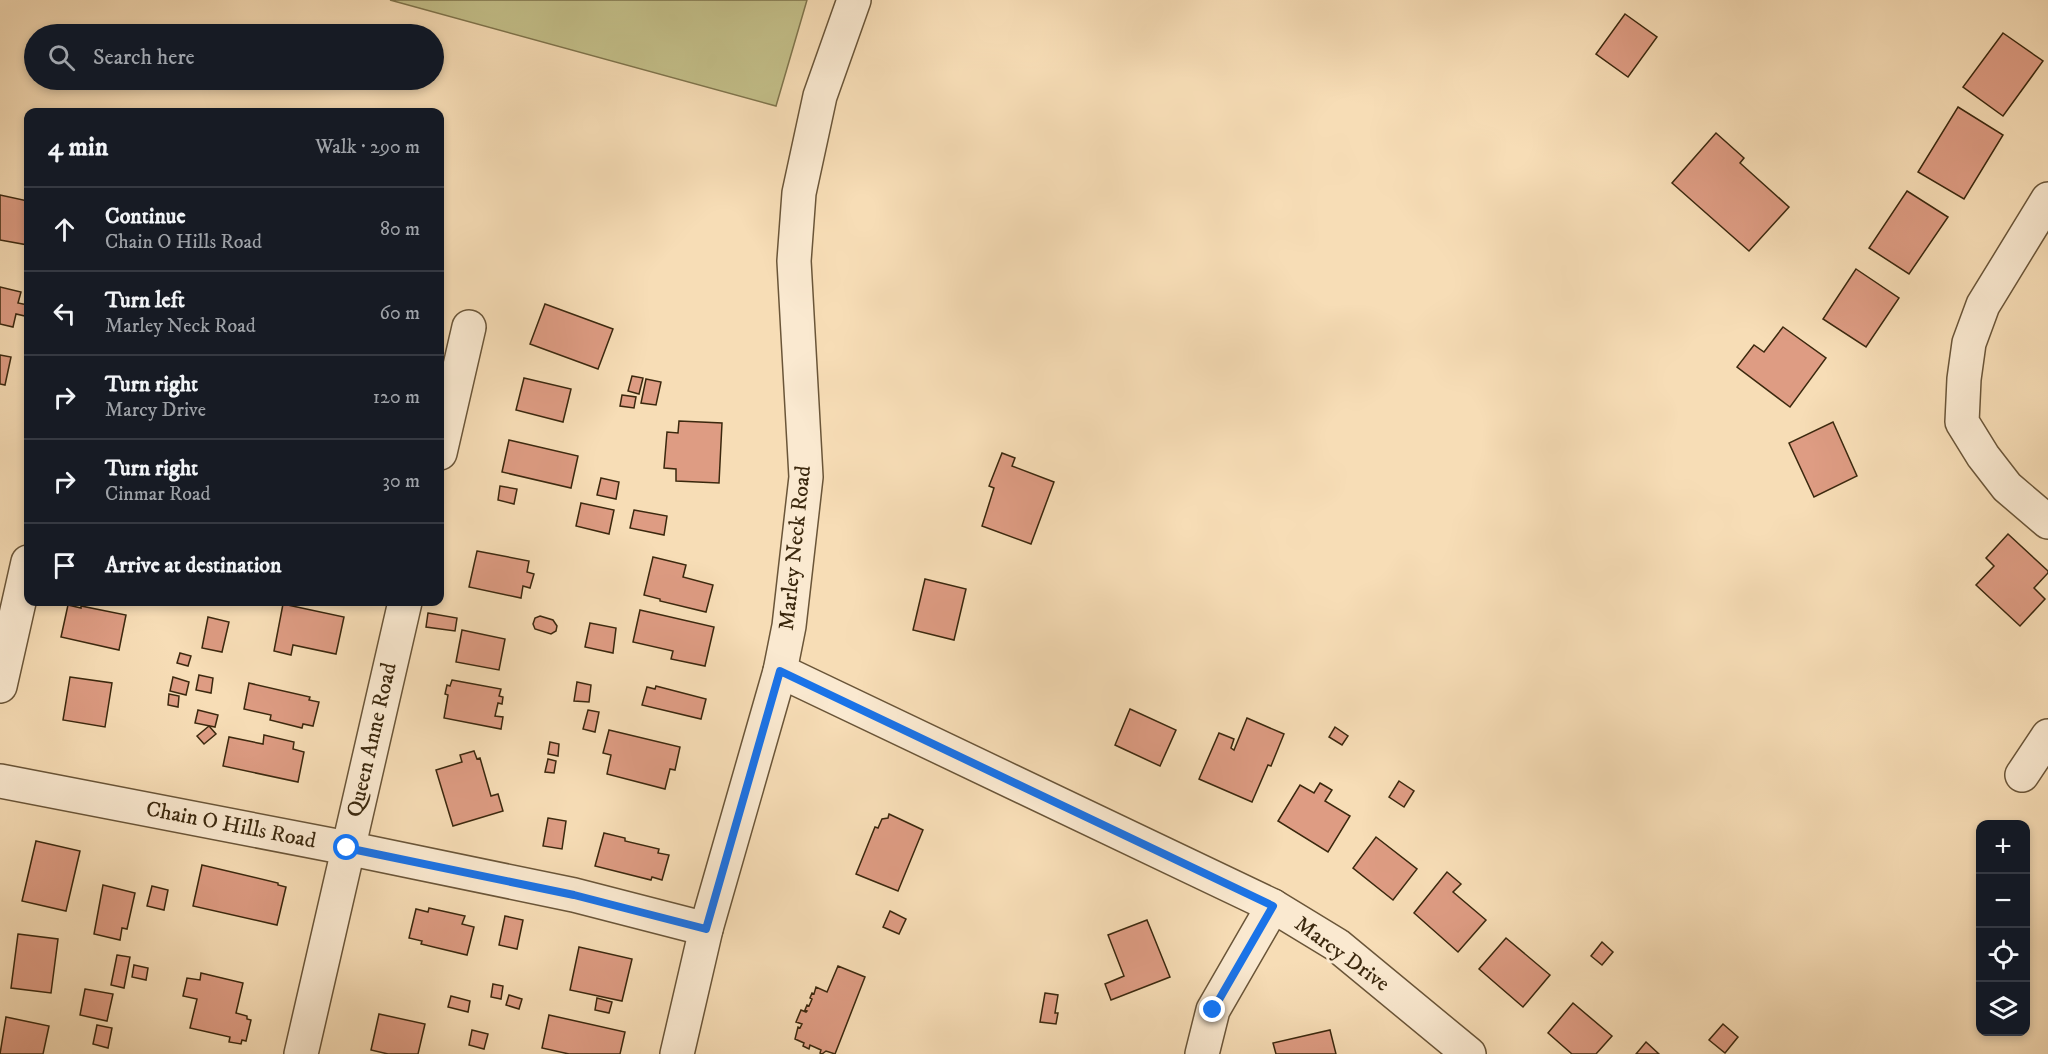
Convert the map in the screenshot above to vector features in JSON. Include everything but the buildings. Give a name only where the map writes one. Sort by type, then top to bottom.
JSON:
[{"type":"street","name":"Marley Neck Road","points":[[677,1054],[706,929],[780,671],[789,626],[806,477],[794,261],[799,193],[820,96],[854,0]]},
{"type":"street","points":[[2048,199],[1983,305],[1969,343],[1964,378],[1962,422],[1983,456],[2007,487],[2048,522]]},
{"type":"street","points":[[444,436],[469,327]]},
{"type":"street","points":[[0,686],[24,580]]},
{"type":"street","name":"Queen Anne Road","points":[[301,1054],[404,606]]},
{"type":"street","name":"Marcy Drive","points":[[780,671],[1273,906],[1337,945],[1469,1054]]},
{"type":"street","points":[[2022,775],[2048,736]]},
{"type":"street","name":"Chain O Hills Road","points":[[0,781],[347,848],[574,895],[706,929]]},
{"type":"street","points":[[1202,1054],[1213,1010],[1273,906]]},
{"type":"shaded area","points":[[390,0],[807,0],[776,106]]},
{"type":"route","points":[[347,848],[574,895],[706,929],[780,671],[1273,906],[1213,1010]]}]
